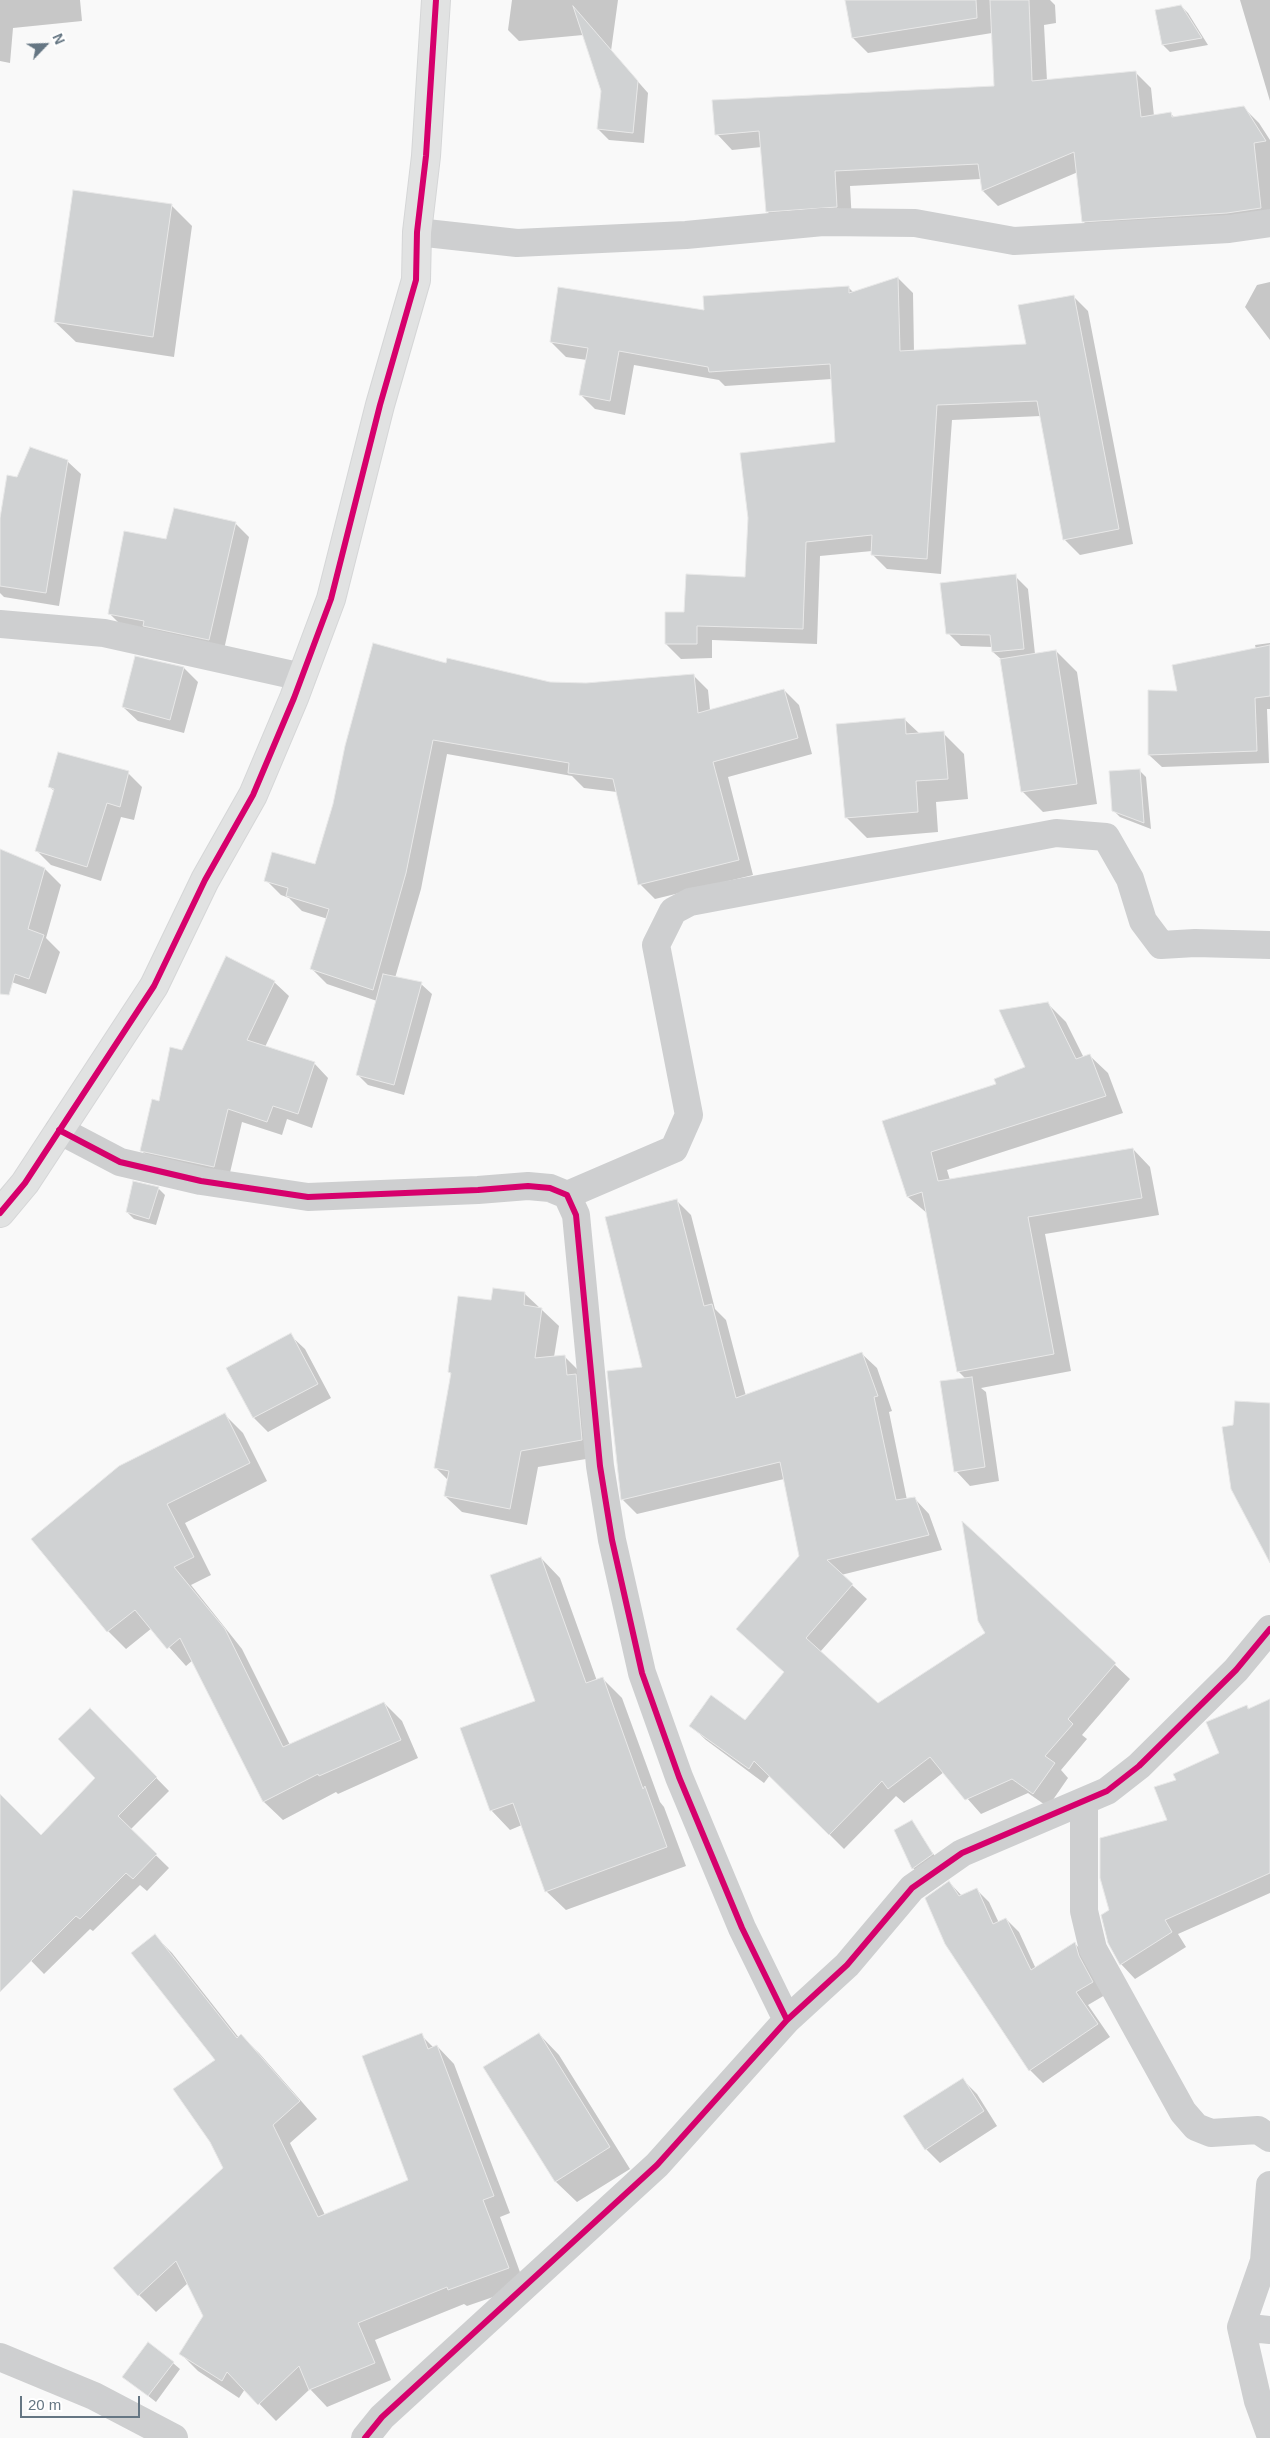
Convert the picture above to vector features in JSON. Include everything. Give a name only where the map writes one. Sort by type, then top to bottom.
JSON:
[{"type":"street","points":[[0,1213],[25,1183],[154,986],[205,880],[253,795],[302,677],[330,600],[380,405],[416,280],[417,232],[426,156],[436,0]]},
{"type":"street","points":[[417,232],[517,243],[686,235],[823,222],[915,223],[1014,241],[1229,229],[1270,223]]},
{"type":"street","points":[[0,624],[104,633],[302,677]]},
{"type":"street","points":[[566,1195],[674,1149],[689,1115],[656,945],[673,912],[690,902],[1056,833],[1106,837],[1130,879],[1143,922],[1161,945],[1195,943],[1270,945]]},
{"type":"street","points":[[59,1130],[120,1162],[201,1182],[308,1197],[528,1186],[550,1188],[566,1195],[576,1215],[603,1485],[614,1549],[642,1672],[679,1777],[738,1920],[788,2020]]},
{"type":"street","points":[[364,2438],[382,2417],[657,2165],[788,2020],[847,1965],[912,1888],[962,1854],[1107,1791],[1139,1766],[1236,1670],[1270,1629]]},
{"type":"street","points":[[1084,1802],[1084,1911],[1093,1949],[1183,2112],[1196,2127],[1211,2132],[1258,2130],[1266,2133],[1270,2138]]},
{"type":"street","points":[[1270,2185],[1264,2262],[1241,2327],[1258,2400],[1270,2434]]},
{"type":"street","points":[[1241,2327],[1270,2330]]},
{"type":"street","points":[[0,2357],[94,2396],[174,2438]]},
{"type":"building","points":[[845,0],[976,0],[977,18],[852,38]]},
{"type":"building","points":[[990,0],[1029,0],[1032,81],[1136,71],[1141,117],[1171,112],[1172,117],[1244,106],[1266,141],[1254,143],[1261,208],[1227,213],[1082,222],[1074,152],[982,191],[978,164],[835,171],[837,207],[766,212],[759,131],[715,135],[712,100],[994,86]]},
{"type":"building","points":[[1181,5],[1202,38],[1162,45],[1155,10]]},
{"type":"building","points":[[573,6],[638,81],[633,133],[597,129],[601,91]]},
{"type":"building","points":[[73,190],[172,204],[153,337],[54,322]]},
{"type":"building","points":[[898,277],[900,351],[1026,344],[1018,305],[1074,295],[1119,529],[1063,540],[1037,401],[937,405],[927,559],[871,555],[872,535],[806,542],[803,629],[697,626],[697,644],[665,644],[665,612],[684,612],[686,574],[745,577],[748,518],[740,453],[835,442],[830,364],[709,372],[708,367],[619,351],[610,401],[579,395],[588,348],[550,342],[558,287],[704,310],[703,296],[849,286],[849,293]]},
{"type":"building","points":[[30,447],[68,460],[46,593],[0,586],[0,518],[7,475],[17,477]]},
{"type":"building","points":[[174,508],[236,522],[209,640],[143,626],[144,621],[108,614],[124,531],[166,539]]},
{"type":"building","points":[[1016,574],[1024,649],[992,652],[990,635],[946,634],[940,583]]},
{"type":"building","points":[[373,643],[446,663],[447,658],[550,682],[586,683],[694,674],[698,713],[784,689],[798,738],[713,762],[739,860],[638,885],[613,779],[568,773],[569,763],[433,740],[406,873],[373,990],[310,969],[329,909],[286,896],[288,888],[264,881],[272,852],[315,864],[333,804],[345,746]]},
{"type":"building","points":[[1270,645],[1270,696],[1255,698],[1257,751],[1148,755],[1148,690],[1177,691],[1172,665]]},
{"type":"building","points":[[1056,650],[1077,784],[1021,792],[1000,659]]},
{"type":"building","points":[[135,656],[184,667],[170,720],[122,707]]},
{"type":"building","points":[[905,718],[906,734],[944,731],[948,779],[916,781],[918,812],[845,818],[836,724]]},
{"type":"building","points":[[58,752],[129,771],[120,807],[107,803],[87,867],[35,851],[54,789],[48,787]]},
{"type":"building","points":[[1140,769],[1144,823],[1112,811],[1109,771]]},
{"type":"building","points":[[0,849],[45,868],[28,929],[44,935],[29,979],[15,974],[9,995],[0,994]]},
{"type":"building","points":[[226,956],[275,981],[247,1040],[315,1062],[298,1114],[273,1106],[267,1122],[228,1109],[214,1167],[140,1151],[152,1099],[159,1101],[170,1047],[182,1050]]},
{"type":"building","points":[[383,974],[422,982],[394,1085],[356,1075]]},
{"type":"building","points":[[1048,1002],[1076,1059],[1090,1054],[1106,1096],[931,1152],[938,1181],[1133,1148],[1142,1198],[1028,1217],[1054,1354],[957,1372],[922,1192],[907,1197],[882,1121],[996,1084],[994,1079],[1025,1067],[999,1010]]},
{"type":"building","points":[[133,1181],[159,1187],[149,1219],[126,1212]]},
{"type":"building","points":[[677,1199],[704,1306],[712,1304],[736,1398],[862,1352],[878,1396],[874,1397],[896,1500],[915,1497],[929,1535],[827,1560],[853,1584],[806,1638],[878,1703],[985,1633],[978,1621],[962,1521],[1116,1663],[1068,1719],[1073,1724],[1045,1756],[1055,1763],[1033,1794],[1012,1779],[965,1800],[930,1757],[888,1789],[882,1781],[829,1835],[754,1761],[749,1769],[689,1726],[711,1695],[745,1720],[784,1672],[736,1629],[799,1556],[780,1462],[621,1500],[607,1371],[642,1367],[605,1217]]},
{"type":"building","points":[[493,1288],[525,1292],[524,1305],[542,1308],[535,1358],[565,1355],[567,1375],[576,1374],[582,1440],[521,1451],[510,1509],[444,1496],[449,1471],[434,1468],[451,1373],[448,1372],[458,1296],[491,1300]]},
{"type":"building","points":[[291,1333],[318,1384],[253,1418],[226,1368]]},
{"type":"building","points":[[972,1377],[985,1467],[954,1472],[940,1381]]},
{"type":"building","points":[[1235,1401],[1270,1403],[1270,1563],[1231,1489],[1222,1427],[1233,1425]]},
{"type":"building","points":[[225,1413],[250,1463],[167,1504],[194,1557],[174,1567],[225,1629],[283,1747],[384,1702],[401,1740],[319,1776],[318,1774],[263,1802],[180,1638],[167,1649],[135,1610],[107,1632],[31,1539],[119,1466]]},
{"type":"building","points":[[541,1557],[586,1683],[603,1677],[643,1789],[645,1786],[667,1847],[545,1892],[513,1803],[490,1811],[460,1728],[535,1701],[490,1575]]},
{"type":"building","points":[[1270,1699],[1270,1873],[1165,1920],[1172,1932],[1120,1965],[1108,1943],[1101,1915],[1109,1910],[1100,1878],[1100,1838],[1167,1820],[1154,1787],[1176,1780],[1173,1774],[1219,1753],[1206,1722],[1247,1705],[1248,1709]]},
{"type":"building","points":[[90,1708],[157,1777],[118,1816],[157,1854],[133,1879],[126,1873],[80,1919],[76,1916],[0,1992],[0,1794],[41,1835],[95,1778],[58,1739]]},
{"type":"building","points":[[912,1820],[933,1854],[912,1869],[894,1830]]},
{"type":"building","points":[[949,1881],[959,1896],[977,1888],[993,1924],[1006,1918],[1031,1970],[1075,1942],[1079,1956],[1093,1982],[1076,1992],[1098,2024],[1029,2071],[945,1944],[925,1898]]},
{"type":"building","points":[[155,1934],[237,2038],[241,2034],[300,2101],[273,2125],[318,2217],[408,2180],[362,2056],[422,2033],[428,2049],[437,2045],[494,2196],[483,2200],[509,2268],[448,2290],[447,2287],[358,2323],[375,2363],[309,2390],[299,2366],[258,2405],[227,2372],[222,2381],[179,2354],[203,2316],[176,2261],[138,2296],[113,2268],[223,2168],[210,2142],[173,2089],[215,2060],[131,1953]]},
{"type":"building","points":[[539,2033],[610,2147],[555,2182],[483,2067]]},
{"type":"building","points":[[963,2078],[984,2111],[925,2150],[903,2116]]},
{"type":"building","points":[[148,2342],[174,2362],[148,2396],[122,2377]]},
{"type":"cycle path","points":[[0,1213],[25,1183],[154,986],[205,880],[253,795],[294,698],[331,599],[380,405],[416,280],[417,232],[426,156],[436,0]]},
{"type":"cycle path","points":[[59,1130],[120,1162],[201,1181],[308,1197],[528,1186],[550,1188],[567,1195],[576,1215],[600,1466],[612,1540],[642,1673],[679,1777],[742,1928],[787,2020]]},
{"type":"cycle path","points":[[365,2438],[382,2417],[657,2165],[787,2020],[847,1965],[912,1888],[962,1853],[1107,1791],[1139,1766],[1236,1670],[1270,1629]]}]
